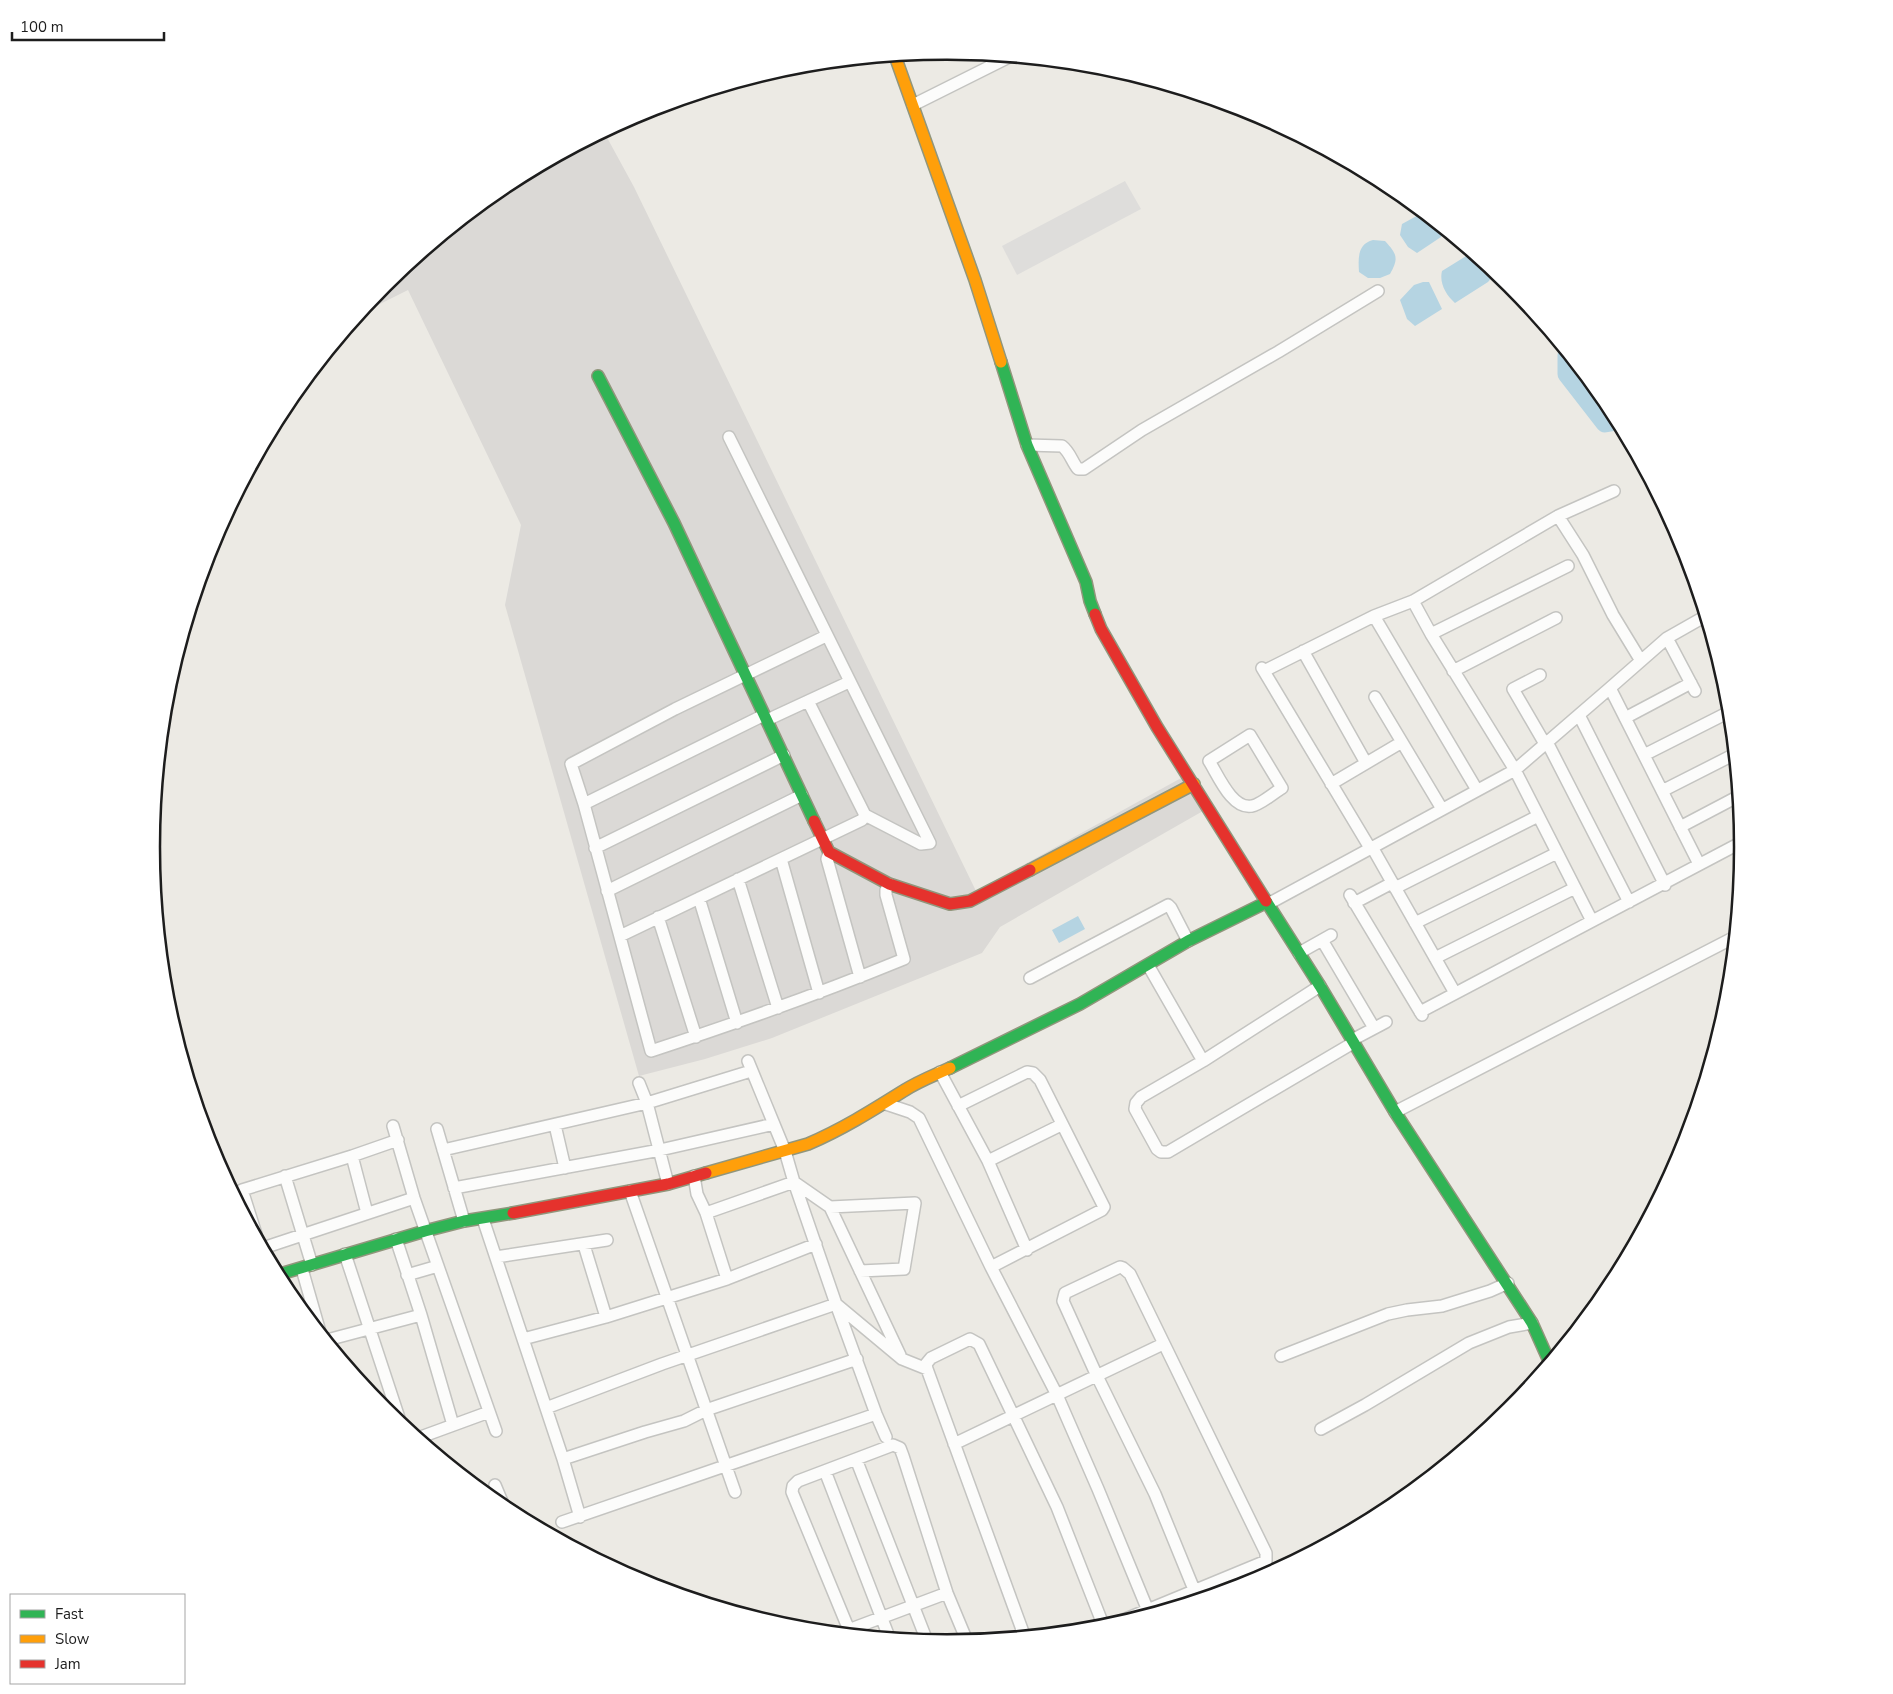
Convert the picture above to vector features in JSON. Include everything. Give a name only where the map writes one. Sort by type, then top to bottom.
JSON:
[{"type":"street","points":[[897,62],[975,280],[1026,445],[1086,582],[1090,601],[1101,629],[1157,726],[1320,986],[1395,1112],[1508,1283],[1532,1323],[1547,1356]]},
{"type":"street","points":[[914,105],[1001,62]]},
{"type":"street","points":[[1026,445],[1062,446],[1078,469],[1084,469],[1136,434],[1278,352],[1378,291]]},
{"type":"street","points":[[598,376],[674,523],[829,852],[888,884],[950,904],[970,901],[1194,784]]},
{"type":"street","points":[[729,437],[930,843],[921,844],[865,815],[808,701]]},
{"type":"street","points":[[1455,993],[1394,886],[1263,670],[1374,616],[1413,601],[1558,516],[1614,491]]},
{"type":"street","points":[[1558,516],[1583,555],[1613,615],[1641,661]]},
{"type":"street","points":[[1431,634],[1568,566]]},
{"type":"street","points":[[1413,601],[1514,770],[1592,921]]},
{"type":"street","points":[[1374,616],[1477,790]]},
{"type":"street","points":[[1454,671],[1556,618]]},
{"type":"street","points":[[285,1273],[396,1239],[464,1221],[668,1184],[824,1138],[886,1104],[906,1088],[1080,1004],[1188,941],[1268,903],[1514,770],[1666,638],[1700,619]]},
{"type":"street","points":[[826,636],[747,676],[675,709],[571,764],[584,804],[651,1051],[737,1024],[904,959],[886,895],[888,884]]},
{"type":"street","points":[[1625,718],[1693,687],[1666,638]]},
{"type":"street","points":[[1303,651],[1366,763]]},
{"type":"street","points":[[1540,675],[1513,689],[1546,743],[1629,902]]},
{"type":"street","points":[[584,804],[766,717],[808,701],[849,682]]},
{"type":"street","points":[[1610,688],[1699,864]]},
{"type":"street","points":[[1375,697],[1442,809]]},
{"type":"street","points":[[1579,715],[1664,884]]},
{"type":"street","points":[[1644,755],[1722,716]]},
{"type":"street","points":[[1250,735],[1282,788],[1253,806],[1242,805],[1232,799],[1210,761],[1250,735]]},
{"type":"street","points":[[1331,784],[1402,742]]},
{"type":"street","points":[[595,848],[784,756]]},
{"type":"street","points":[[1662,791],[1728,757]]},
{"type":"street","points":[[607,891],[802,795]]},
{"type":"street","points":[[1680,827],[1732,800]]},
{"type":"street","points":[[620,936],[862,820],[865,815]]},
{"type":"street","points":[[1538,816],[1394,886],[1352,899],[1421,1013],[1455,993],[1734,846]]},
{"type":"street","points":[[829,852],[827,859],[860,977]]},
{"type":"street","points":[[1415,923],[1556,852]]},
{"type":"street","points":[[780,860],[819,993]]},
{"type":"street","points":[[738,879],[778,1008]]},
{"type":"street","points":[[1435,958],[1575,888]]},
{"type":"street","points":[[699,898],[737,1024]]},
{"type":"street","points":[[1030,978],[1168,905],[1188,941]]},
{"type":"street","points":[[658,918],[696,1037]]},
{"type":"street","points":[[1299,953],[1327,937],[1374,1028]]},
{"type":"street","points":[[1395,1112],[1728,941]]},
{"type":"street","points":[[1148,965],[1203,1061]]},
{"type":"street","points":[[1320,986],[1203,1061],[1141,1097],[1136,1103],[1135,1109],[1157,1149],[1161,1152],[1168,1152],[1386,1022]]},
{"type":"street","points":[[443,1150],[647,1102],[750,1066],[785,1151],[836,1304],[886,1437]]},
{"type":"street","points":[[940,1072],[988,1161],[1027,1250]]},
{"type":"street","points":[[958,1106],[1027,1072],[1033,1072],[1040,1080],[1104,1207],[1102,1210],[991,1268]]},
{"type":"street","points":[[639,1083],[647,1102],[668,1184]]},
{"type":"street","points":[[886,1104],[910,1112],[919,1118],[991,1268],[1056,1396],[1098,1489],[1147,1608]]},
{"type":"street","points":[[454,1188],[660,1150],[774,1124]]},
{"type":"street","points":[[988,1161],[1061,1124]]},
{"type":"street","points":[[555,1125],[565,1168]]},
{"type":"street","points":[[393,1126],[425,1231],[496,1431]]},
{"type":"street","points":[[438,1129],[464,1221]]},
{"type":"street","points":[[247,1207],[242,1190],[398,1140]]},
{"type":"street","points":[[352,1156],[368,1212]]},
{"type":"street","points":[[285,1176],[304,1236],[311,1302],[315,1317]]},
{"type":"street","points":[[694,1176],[698,1194],[728,1279]]},
{"type":"street","points":[[794,1182],[830,1207],[902,1359]]},
{"type":"street","points":[[706,1213],[794,1182]]},
{"type":"street","points":[[630,1191],[735,1492]]},
{"type":"street","points":[[269,1246],[414,1198]]},
{"type":"street","points":[[830,1207],[915,1203],[904,1269],[860,1271]]},
{"type":"street","points":[[483,1219],[563,1459],[580,1517]]},
{"type":"street","points":[[396,1239],[421,1315],[453,1425]]},
{"type":"street","points":[[496,1257],[607,1240]]},
{"type":"street","points":[[523,1339],[606,1317],[728,1279],[816,1244]]},
{"type":"street","points":[[584,1245],[606,1317]]},
{"type":"street","points":[[346,1254],[396,1409]]},
{"type":"street","points":[[408,1275],[438,1266]]},
{"type":"street","points":[[1183,1597],[1195,1592],[1266,1561],[1266,1553],[1130,1274],[1120,1267],[1065,1293],[1063,1301],[1097,1376],[1155,1494],[1195,1592]]},
{"type":"street","points":[[1281,1356],[1388,1314],[1442,1306],[1490,1291],[1508,1283]]},
{"type":"street","points":[[306,1304],[311,1302]]},
{"type":"street","points":[[546,1408],[687,1355],[836,1304]]},
{"type":"street","points":[[836,1304],[902,1359],[927,1369]]},
{"type":"street","points":[[332,1339],[421,1315]]},
{"type":"street","points":[[1321,1429],[1469,1343],[1509,1327],[1532,1323]]},
{"type":"street","points":[[1022,1630],[926,1364],[931,1358],[970,1339],[977,1341],[1057,1506],[1101,1619]]},
{"type":"street","points":[[954,1444],[1163,1344]]},
{"type":"street","points":[[563,1459],[684,1421],[706,1410],[856,1359]]},
{"type":"street","points":[[424,1436],[489,1412]]},
{"type":"street","points":[[562,1522],[876,1414]]},
{"type":"street","points":[[843,1627],[792,1492],[793,1486],[798,1482],[893,1445],[900,1448],[947,1593],[963,1633]]},
{"type":"street","points":[[856,1459],[925,1633]]},
{"type":"street","points":[[825,1471],[887,1631]]},
{"type":"street","points":[[495,1485],[499,1494]]},
{"type":"street","points":[[853,1628],[947,1593]]},
{"type":"shaded area","points":[[607,137],[634,187],[976,891],[1183,777],[1203,811],[1000,927],[982,953],[772,1038],[705,1059],[639,1076],[505,605],[521,525],[408,290],[376,306],[428,255],[467,223],[553,165]]},
{"type":"shaded area","points":[[1125,181],[1141,209],[1017,275],[1002,246]]},
{"type":"water","points":[[1416,216],[1442,236],[1417,253],[1408,247],[1400,235],[1402,224]]},
{"type":"water","points":[[1373,240],[1385,241],[1392,249],[1396,260],[1390,274],[1380,278],[1368,278],[1359,272],[1360,252],[1364,245]]},
{"type":"water","points":[[1466,256],[1490,279],[1455,303],[1444,288],[1441,280],[1442,271]]},
{"type":"water","points":[[1429,282],[1442,309],[1415,326],[1407,319],[1400,300],[1414,285]]},
{"type":"water","points":[[1078,916],[1085,929],[1059,943],[1052,930]]},
{"type":"waterway","points":[[1567,363],[1567,374],[1605,423],[1609,422]]},
{"type":"traffic: fast","points":[[1001,362],[1027,445],[1086,582],[1095,614]]},
{"type":"traffic: fast","points":[[598,376],[674,523],[814,821]]},
{"type":"traffic: fast","points":[[1266,901],[1320,986],[1395,1112],[1532,1323],[1547,1356]]},
{"type":"traffic: fast","points":[[950,1068],[1080,1004],[1188,941],[1267,902]]},
{"type":"traffic: fast","points":[[285,1273],[425,1231],[464,1221],[513,1213]]},
{"type":"traffic: slow","points":[[897,62],[975,280],[1001,362]]},
{"type":"traffic: slow","points":[[1030,870],[1194,784]]},
{"type":"traffic: slow","points":[[706,1173],[808,1144],[846,1126],[916,1084],[950,1068]]},
{"type":"traffic: jam","points":[[1095,614],[1101,629],[1157,727],[1266,901]]},
{"type":"traffic: jam","points":[[814,821],[829,852],[889,884],[950,904],[970,901],[1030,870]]},
{"type":"traffic: jam","points":[[513,1213],[668,1184],[706,1173]]}]
